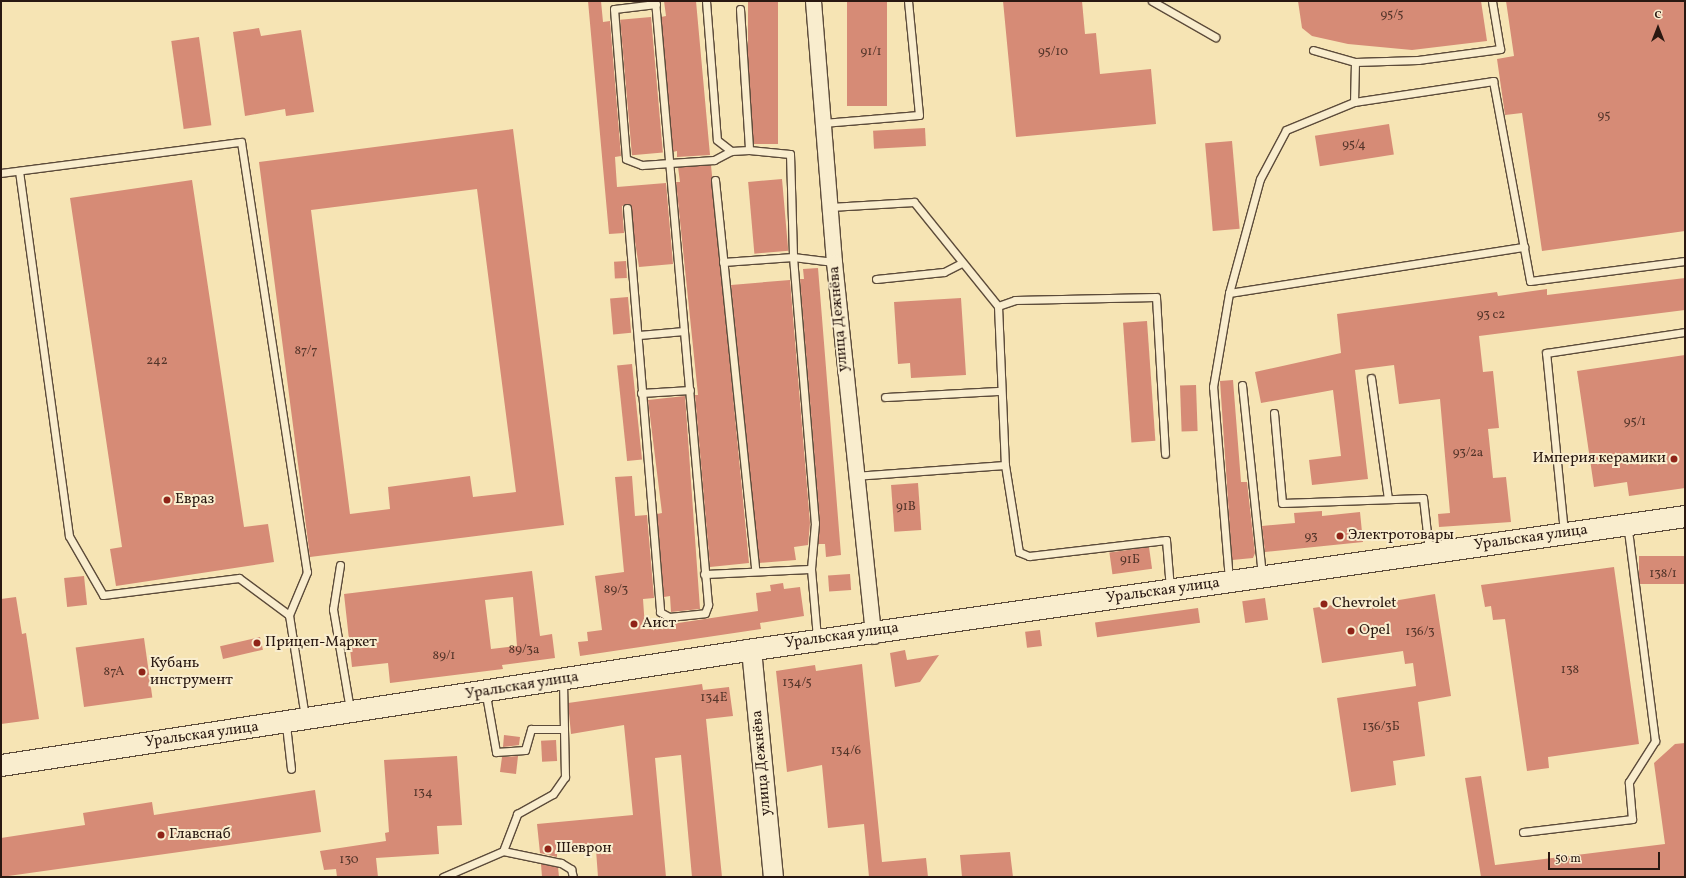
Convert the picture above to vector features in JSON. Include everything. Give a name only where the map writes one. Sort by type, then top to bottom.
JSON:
[{"type":"main road","name":"Уральская улица","points":[[1,766],[486,694],[818,640],[911,629],[1430,556],[1627,527],[1685,516]]},
{"type":"main road","name":"Уральская улица","points":[[1627,527],[1685,522]]},
{"type":"main road","name":"Уральская улица","points":[[299,722],[872,634]]},
{"type":"street","name":"улица Дежнёва","points":[[813,1],[834,262],[854,476],[872,634]]},
{"type":"street","name":"улица Дежнёва","points":[[751,652],[772,877]]},
{"type":"lane","points":[[706,1],[717,140],[731,151]]},
{"type":"lane","points":[[822,123],[919,115],[908,1]]},
{"type":"lane","points":[[1152,1],[1215,37]]},
{"type":"lane","points":[[1313,50],[1355,62],[1418,60],[1500,48],[1492,1]]},
{"type":"lane","points":[[627,208],[639,335],[641,393],[660,612],[669,618],[705,613],[708,605],[704,574],[690,390],[684,331],[670,163],[655,2],[614,9],[626,159],[642,165],[670,163],[714,160],[731,151],[749,150],[790,154],[793,257],[815,523],[811,569],[818,640]]},
{"type":"lane","points":[[740,10],[749,150]]},
{"type":"lane","points":[[1354,102],[1355,62]]},
{"type":"lane","points":[[1229,584],[1212,387],[1229,293],[1260,179],[1286,130],[1354,102],[1493,81],[1530,281],[1685,261]]},
{"type":"lane","points":[[1,173],[241,142],[307,572],[289,615],[299,722],[291,769]]},
{"type":"lane","points":[[19,171],[69,536],[103,595],[239,578],[289,615]]},
{"type":"lane","points":[[715,180],[755,570]]},
{"type":"lane","points":[[830,207],[914,202],[998,306],[999,390],[1005,465],[1019,552],[1029,556],[1166,540],[1170,593]]},
{"type":"lane","points":[[1229,293],[1524,247]]},
{"type":"lane","points":[[723,262],[793,257],[834,262]]},
{"type":"lane","points":[[876,279],[944,272],[962,263]]},
{"type":"lane","points":[[998,306],[1016,300],[1156,297],[1165,454]]},
{"type":"lane","points":[[639,335],[684,331]]},
{"type":"lane","points":[[1565,536],[1546,352],[1685,332]]},
{"type":"lane","points":[[1371,378],[1388,499]]},
{"type":"lane","points":[[1242,385],[1263,579]]},
{"type":"lane","points":[[641,393],[690,390]]},
{"type":"lane","points":[[885,397],[999,390]]},
{"type":"lane","points":[[1274,413],[1282,503],[1423,498],[1430,556]]},
{"type":"lane","points":[[854,476],[1005,465]]},
{"type":"lane","points":[[1523,832],[1632,819],[1629,782],[1655,741],[1627,527]]},
{"type":"lane","points":[[340,565],[333,609],[350,713]]},
{"type":"lane","points":[[704,574],[755,570],[811,569]]},
{"type":"lane","points":[[503,851],[517,814],[553,794],[565,776],[563,682]]},
{"type":"lane","points":[[486,694],[496,752],[525,750],[531,729],[564,729]]},
{"type":"lane","points":[[443,877],[503,851],[561,863],[571,869],[573,877]]},
{"type":"building","points":[[588,1],[601,1],[603,22],[610,21],[621,156],[615,157],[617,187],[666,183],[673,264],[639,267],[629,204],[622,206],[624,233],[609,234]]},
{"type":"building","points":[[664,1],[696,1],[710,155],[677,157],[677,151],[673,152],[661,17],[666,16]]},
{"type":"building","points":[[748,1],[778,1],[778,144],[748,144]]},
{"type":"building","points":[[847,1],[887,1],[887,106],[847,106]]},
{"type":"building","points":[[1003,1],[1082,1],[1085,34],[1096,33],[1100,74],[1151,69],[1156,124],[1016,137]]},
{"type":"building","points":[[1298,1],[1481,1],[1487,41],[1412,50],[1348,44],[1312,36],[1302,28]]},
{"type":"building","points":[[1506,1],[1685,1],[1685,231],[1542,251],[1522,113],[1505,115],[1497,59],[1514,56]]},
{"type":"building","points":[[651,17],[663,152],[632,155],[620,20]]},
{"type":"building","points":[[259,28],[261,36],[301,30],[314,112],[286,116],[285,109],[245,116],[233,32]]},
{"type":"building","points":[[199,37],[211,125],[184,129],[171,41]]},
{"type":"building","points":[[1389,124],[1394,155],[1320,166],[1315,136]]},
{"type":"building","points":[[925,128],[926,146],[874,149],[873,131]]},
{"type":"building","points":[[513,129],[564,525],[310,557],[259,162]],"holes":[[[477,189],[516,492],[473,497],[470,476],[388,487],[390,509],[350,514],[311,210]]]},
{"type":"building","points":[[1232,141],[1240,229],[1213,231],[1205,143]]},
{"type":"building","points":[[711,165],[749,563],[710,567],[695,395],[698,395],[676,182],[680,182],[678,167]]},
{"type":"building","points":[[782,179],[788,251],[754,254],[748,182]]},
{"type":"building","points":[[192,180],[244,527],[268,524],[274,562],[116,586],[110,549],[122,547],[70,198]]},
{"type":"building","points":[[626,261],[627,278],[615,279],[614,262]]},
{"type":"building","points":[[818,268],[841,555],[826,557],[825,544],[818,544],[820,523],[800,279],[804,279],[803,269]]},
{"type":"building","points":[[1685,278],[1685,310],[1479,336],[1483,372],[1493,371],[1499,428],[1488,429],[1493,478],[1506,477],[1511,522],[1439,527],[1438,514],[1450,513],[1440,399],[1399,404],[1394,365],[1355,370],[1368,479],[1312,485],[1309,460],[1341,456],[1333,390],[1261,403],[1255,372],[1341,353],[1337,314],[1497,292],[1498,296],[1547,289],[1547,295]]},
{"type":"building","points":[[790,280],[810,523],[808,545],[794,547],[796,560],[759,563],[731,285]]},
{"type":"building","points":[[628,297],[631,333],[613,334],[610,299]]},
{"type":"building","points":[[961,298],[966,375],[911,378],[910,363],[898,364],[894,302]]},
{"type":"building","points":[[1147,321],[1155,441],[1131,442],[1123,323]]},
{"type":"building","points":[[1685,355],[1685,488],[1629,496],[1627,482],[1594,487],[1577,371]]},
{"type":"building","points":[[632,364],[642,459],[627,461],[617,366]]},
{"type":"building","points":[[1233,380],[1241,482],[1247,482],[1255,553],[1253,558],[1232,560],[1220,381]]},
{"type":"building","points":[[1196,385],[1198,431],[1182,432],[1180,386]]},
{"type":"building","points":[[685,396],[700,609],[671,612],[670,596],[664,597],[657,514],[662,513],[648,400]]},
{"type":"building","points":[[632,476],[635,516],[647,515],[654,598],[643,599],[645,628],[758,611],[756,593],[771,591],[770,585],[783,583],[784,589],[800,587],[804,616],[760,623],[761,629],[580,656],[578,642],[588,641],[587,632],[602,630],[595,576],[624,572],[615,477]]},
{"type":"building","points":[[918,483],[921,530],[894,532],[891,485]]},
{"type":"building","points":[[1322,511],[1322,516],[1360,512],[1363,542],[1265,552],[1262,526],[1295,523],[1294,513]]},
{"type":"building","points":[[1149,547],[1152,569],[1112,574],[1109,553]]},
{"type":"building","points":[[1639,556],[1685,556],[1685,584],[1639,584]]},
{"type":"building","points":[[1614,567],[1639,744],[1548,757],[1549,768],[1527,771],[1505,619],[1493,620],[1491,606],[1485,607],[1481,585]]},
{"type":"building","points":[[532,571],[540,636],[552,634],[555,658],[502,665],[503,669],[390,683],[388,663],[352,667],[344,594]],"holes":[[[513,597],[517,646],[491,649],[485,600]]]},
{"type":"building","points":[[850,574],[851,590],[829,591],[828,576]]},
{"type":"building","points":[[84,576],[87,605],[67,607],[64,578]]},
{"type":"building","points":[[1435,594],[1451,696],[1418,702],[1425,756],[1393,761],[1396,785],[1351,792],[1337,698],[1416,686],[1413,663],[1405,664],[1403,651],[1322,663],[1313,608],[1380,598],[1381,603]]},
{"type":"building","points":[[16,597],[22,634],[26,633],[39,719],[1,724],[1,599]]},
{"type":"building","points":[[1265,598],[1268,620],[1245,623],[1242,601]]},
{"type":"building","points":[[1198,608],[1200,623],[1097,637],[1095,622]]},
{"type":"building","points":[[1040,630],[1042,646],[1027,648],[1025,632]]},
{"type":"building","points":[[260,637],[263,650],[223,659],[220,646]]},
{"type":"building","points":[[144,638],[152,697],[84,707],[76,648]]},
{"type":"building","points":[[905,650],[907,660],[939,655],[920,682],[895,687],[890,653]]},
{"type":"building","points":[[862,664],[882,862],[926,858],[928,877],[869,877],[864,824],[828,828],[822,765],[787,772],[776,671],[815,665],[816,671]]},
{"type":"building","points":[[702,684],[703,690],[729,687],[733,716],[706,719],[722,877],[692,877],[681,755],[655,758],[666,877],[598,877],[596,850],[557,853],[557,857],[540,853],[537,824],[633,815],[624,725],[571,734],[568,703]]},
{"type":"building","points":[[504,735],[520,737],[519,745],[503,747]]},
{"type":"building","points":[[556,740],[557,761],[542,762],[541,741]]},
{"type":"building","points":[[1685,743],[1685,877],[1481,877],[1465,778],[1481,776],[1495,865],[1665,844],[1654,763],[1675,744]]},
{"type":"building","points":[[457,756],[462,825],[437,826],[439,854],[376,858],[378,877],[337,877],[336,869],[324,870],[320,851],[386,841],[385,833],[389,832],[384,760]]},
{"type":"building","points":[[518,756],[516,774],[500,772],[502,757]]},
{"type":"building","name":"Главснаб","points":[[315,790],[321,832],[1,877],[1,838],[85,825],[83,813],[152,802],[154,815]]},
{"type":"building","points":[[1010,852],[1013,877],[962,877],[960,855]]},
{"type":"building","points":[[541,864],[558,867],[559,877],[542,877]]},
{"type":"place","name":"Империя керамики","points":[[1674,459]]},
{"type":"place","name":"Евраз","points":[[167,500]]},
{"type":"place","name":"Электротовары","points":[[1340,536]]},
{"type":"place","name":"Chevrolet","points":[[1324,604]]},
{"type":"place","name":"Аист","points":[[634,624]]},
{"type":"place","name":"Opel","points":[[1351,631]]},
{"type":"place","name":"Прицеп-Маркет","points":[[257,643]]},
{"type":"place","name":"Кубань инструмент","points":[[142,672]]},
{"type":"place","name":"Главснаб","points":[[161,835]]},
{"type":"place","name":"Шеврон","points":[[548,849]]}]
